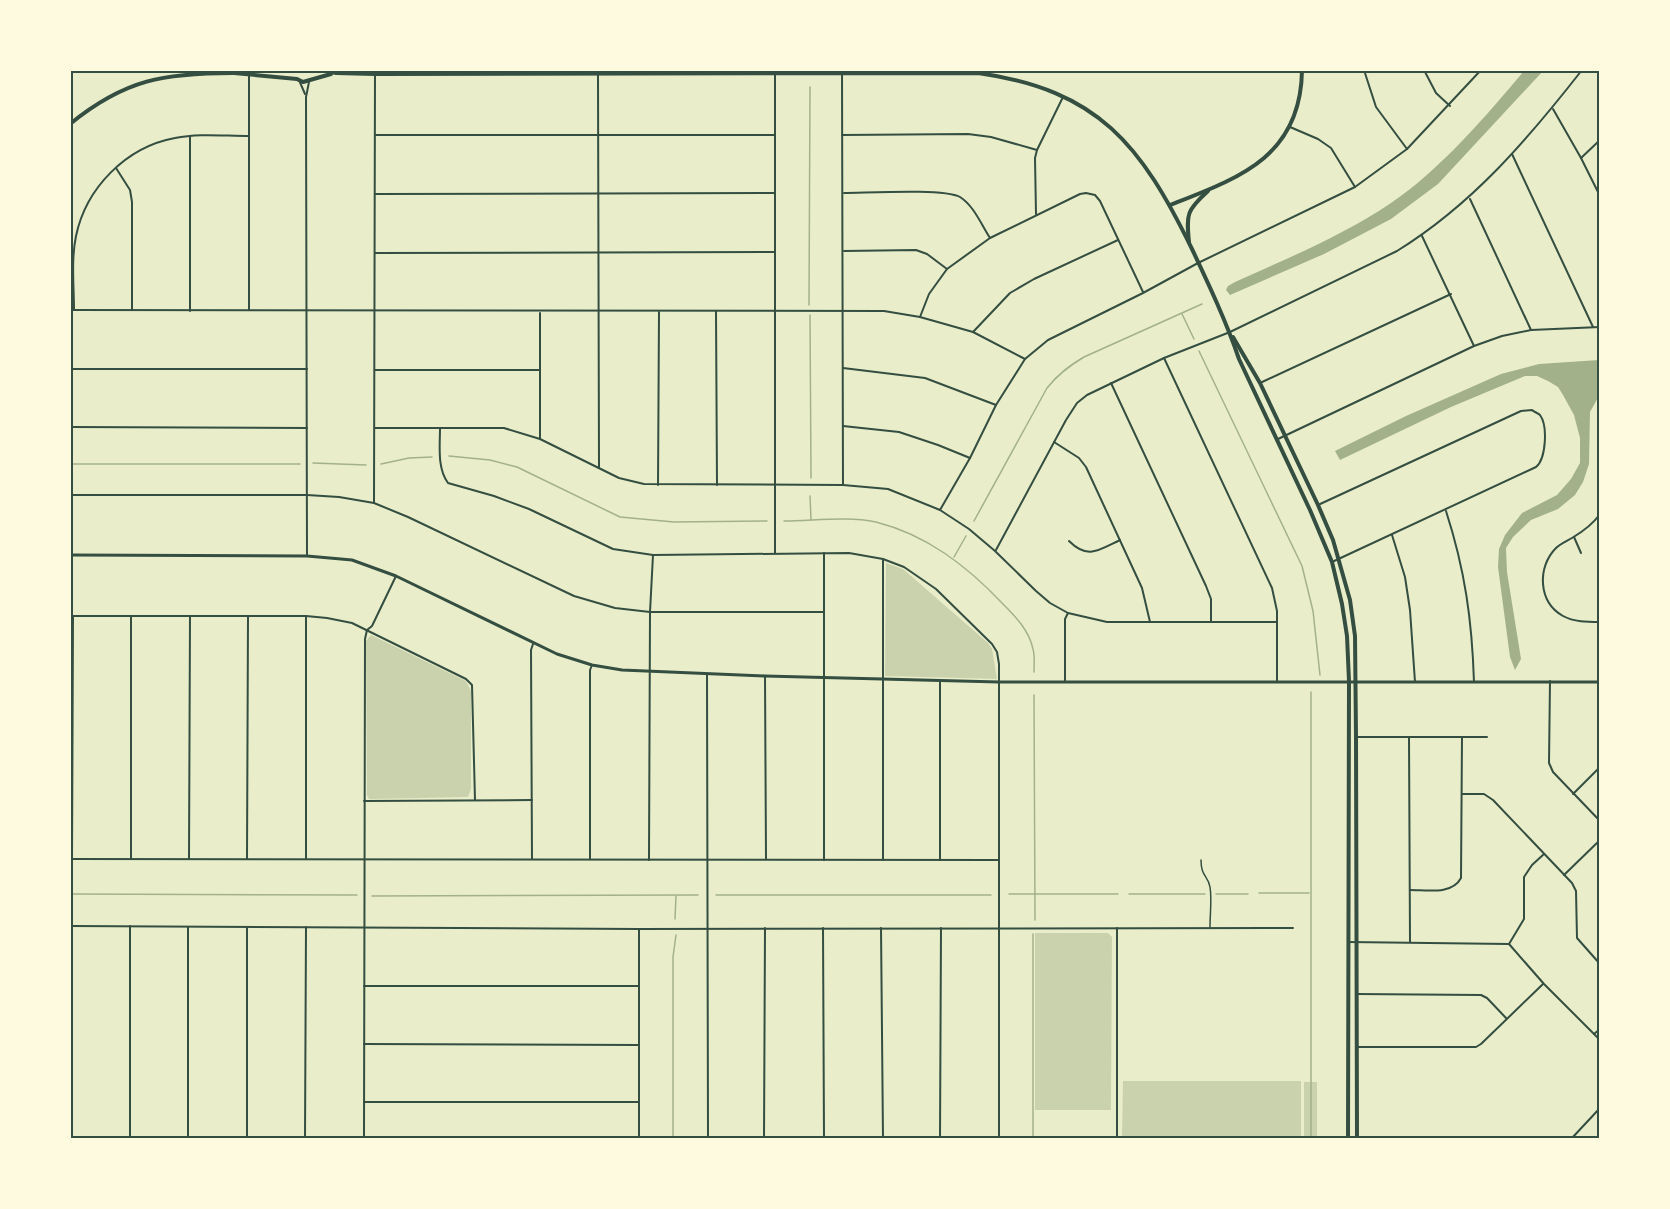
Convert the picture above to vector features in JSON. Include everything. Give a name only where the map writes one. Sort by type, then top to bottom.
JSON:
[{"type":"main road","points":[[233,73],[242,70]]},
{"type":"main road","points":[[323,70],[336,73]]},
{"type":"main road","points":[[1170,205],[1245,173],[1276,148],[1290,127],[1299,103],[1302,70]]},
{"type":"main road","points":[[295,72],[298,79]]},
{"type":"main road","points":[[71,123],[118,91],[152,79],[192,73],[233,73],[298,79],[303,82],[311,77],[336,73],[375,72],[959,72],[1007,77],[1036,85],[1064,96],[1100,118],[1134,149],[1170,205],[1230,332],[1239,359],[1278,439],[1332,562],[1347,636],[1349,681],[1348,1138]]},
{"type":"main road","points":[[1190,245],[1188,214],[1191,207],[1210,189]]},
{"type":"main road","points":[[1230,332],[1260,383],[1318,505],[1339,560],[1350,600],[1355,636],[1357,1138]]},
{"type":"street","points":[[1364,70],[1376,107],[1407,150]]},
{"type":"street","points":[[1424,70],[1436,93],[1450,106]]},
{"type":"street","points":[[940,510],[996,405],[1025,359],[1048,340],[1198,263],[1355,187],[1407,150],[1481,70]]},
{"type":"street","points":[[995,551],[1054,442],[1077,404],[1087,395],[1164,358],[1230,332],[1398,251],[1422,236],[1470,198],[1512,154],[1582,70]]},
{"type":"street","points":[[374,503],[375,72]]},
{"type":"street","points":[[775,72],[775,553]]},
{"type":"street","points":[[842,72],[843,485]]},
{"type":"street","points":[[598,73],[599,468]]},
{"type":"street","points":[[249,76],[249,310]]},
{"type":"street","points":[[307,556],[306,97],[311,77]]},
{"type":"street","points":[[298,79],[306,97]]},
{"type":"street","points":[[1036,214],[1035,158],[1064,96]]},
{"type":"street","points":[[1552,108],[1581,158],[1599,196]]},
{"type":"street","points":[[1290,127],[1318,139],[1331,148],[1355,187]]},
{"type":"street","points":[[842,135],[968,134],[991,137],[1037,150]]},
{"type":"street","points":[[376,135],[774,135]]},
{"type":"street","points":[[190,136],[190,310]]},
{"type":"street","points":[[249,136],[175,138],[136,151],[116,168],[95,192],[82,214],[73,256],[72,310],[884,311],[920,317],[973,332],[1025,359]]},
{"type":"street","points":[[1581,158],[1599,140]]},
{"type":"street","points":[[1512,154],[1593,327]]},
{"type":"street","points":[[116,168],[130,190],[132,202],[132,310]]},
{"type":"street","points":[[843,193],[937,192],[953,194],[968,204],[990,238]]},
{"type":"street","points":[[375,194],[774,193]]},
{"type":"street","points":[[920,317],[929,294],[946,269],[990,238],[1036,214],[1086,193],[1095,195],[1101,201],[1143,293]]},
{"type":"street","points":[[1470,198],[1531,330]]},
{"type":"street","points":[[1422,236],[1474,346]]},
{"type":"street","points":[[973,332],[1010,293],[1118,240]]},
{"type":"street","points":[[843,251],[916,250],[927,254],[946,269]]},
{"type":"street","points":[[375,253],[774,252]]},
{"type":"street","points":[[1260,383],[1451,294]]},
{"type":"street","points":[[716,311],[717,485]]},
{"type":"street","points":[[540,312],[540,439]]},
{"type":"street","points":[[658,485],[659,312]]},
{"type":"street","points":[[1278,439],[1474,346],[1502,336],[1531,330],[1599,327]]},
{"type":"street","points":[[1164,358],[1272,588],[1276,603],[1277,682]]},
{"type":"street","points":[[843,368],[925,378],[996,405]]},
{"type":"street","points":[[70,369],[307,369]]},
{"type":"street","points":[[375,370],[540,370]]},
{"type":"street","points":[[1111,383],[1206,585],[1211,599],[1211,621]]},
{"type":"street","points":[[1318,505],[1521,411],[1532,410],[1540,416],[1544,428],[1544,453],[1540,464],[1446,511],[1332,562]]},
{"type":"street","points":[[843,426],[899,432],[969,458]]},
{"type":"street","points":[[70,427],[307,428]]},
{"type":"street","points":[[375,428],[504,428],[540,439],[632,482],[658,485],[843,485],[888,489],[940,510],[969,529],[1050,603],[1068,613],[1107,622],[1276,622]]},
{"type":"street","points":[[440,428],[441,467],[448,483],[529,509],[613,549],[653,555],[849,553],[884,559],[904,567],[936,589],[981,632],[997,652],[999,682],[999,1138]]},
{"type":"street","points":[[1054,442],[1079,458],[1086,467],[1142,588],[1150,622]]},
{"type":"street","points":[[70,495],[339,497],[374,503],[574,596],[615,608],[650,612],[823,612]]},
{"type":"street","points":[[1446,511],[1466,585],[1473,639],[1474,682]]},
{"type":"street","points":[[1599,514],[1594,522],[1557,547],[1546,562],[1542,576],[1545,594],[1553,607],[1562,615],[1581,622],[1599,622]]},
{"type":"street","points":[[1392,536],[1405,578],[1410,610],[1415,682]]},
{"type":"street","points":[[1574,537],[1581,553]]},
{"type":"street","points":[[1069,540],[1079,550],[1088,553],[1120,540]]},
{"type":"street","points":[[824,553],[824,860]]},
{"type":"street","points":[[70,555],[307,556],[352,560],[396,576],[533,644],[592,665],[622,670],[999,682],[1599,682]]},
{"type":"street","points":[[649,860],[649,672],[653,555]]},
{"type":"street","points":[[883,860],[884,559]]},
{"type":"street","points":[[364,1138],[365,639],[367,630],[372,626],[396,576]]},
{"type":"street","points":[[1065,682],[1065,619],[1068,613]]},
{"type":"street","points":[[475,800],[472,686],[466,679],[352,623],[306,616],[72,616],[71,859],[999,860]]},
{"type":"street","points":[[131,616],[131,859]]},
{"type":"street","points":[[189,859],[190,616]]},
{"type":"street","points":[[247,859],[248,616]]},
{"type":"street","points":[[306,616],[306,859]]},
{"type":"street","points":[[532,859],[531,650],[533,644]]},
{"type":"street","points":[[590,859],[590,670],[592,665]]},
{"type":"street","points":[[707,674],[708,1138]]},
{"type":"street","points":[[765,676],[766,859]]},
{"type":"street","points":[[940,681],[940,860]]},
{"type":"street","points":[[1550,681],[1549,763],[1552,772],[1599,821]]},
{"type":"street","points":[[1356,737],[1487,736]]},
{"type":"street","points":[[1409,737],[1410,942]]},
{"type":"street","points":[[1410,890],[1450,889],[1458,884],[1461,878],[1462,737]]},
{"type":"street","points":[[1574,794],[1599,767]]},
{"type":"street","points":[[1462,794],[1484,794],[1493,800],[1564,875],[1576,891],[1577,938],[1599,964]]},
{"type":"street","points":[[364,801],[532,800]]},
{"type":"street","points":[[1564,875],[1599,840]]},
{"type":"street","points":[[1509,944],[1524,918],[1524,877],[1544,854]]},
{"type":"street","points":[[72,1138],[71,926],[639,929],[1293,928]]},
{"type":"street","points":[[130,926],[130,1138]]},
{"type":"street","points":[[188,927],[188,1138]]},
{"type":"street","points":[[247,927],[247,1138]]},
{"type":"street","points":[[305,1138],[306,927]]},
{"type":"street","points":[[764,1138],[765,928]]},
{"type":"street","points":[[823,928],[824,1138]]},
{"type":"street","points":[[881,928],[883,1138]]},
{"type":"street","points":[[940,1138],[941,928]]},
{"type":"street","points":[[1117,928],[1117,1138]]},
{"type":"street","points":[[639,929],[639,1138]]},
{"type":"street","points":[[1348,942],[1509,944],[1544,984],[1599,1040]]},
{"type":"street","points":[[1358,1047],[1473,1047],[1481,1044],[1544,984]]},
{"type":"street","points":[[364,986],[639,986]]},
{"type":"street","points":[[1356,994],[1481,995],[1487,998],[1507,1019]]},
{"type":"street","points":[[1594,1034],[1599,1029]]},
{"type":"street","points":[[364,1044],[639,1045]]},
{"type":"street","points":[[364,1102],[639,1102]]},
{"type":"street","points":[[1572,1138],[1599,1108]]},
{"type":"lane","points":[[1201,860],[1201,872],[1208,880],[1210,887],[1210,928]]},
{"type":"shaded area","points":[[1524,71],[1543,71],[1438,184],[1391,219],[1324,254],[1230,295],[1226,290],[1235,282],[1353,226],[1409,190],[1462,142]]},
{"type":"shaded area","points":[[1599,360],[1599,396],[1590,412],[1589,464],[1583,482],[1575,495],[1558,509],[1531,520],[1513,537],[1506,548],[1507,572],[1521,659],[1515,670],[1510,657],[1498,567],[1499,549],[1505,535],[1522,513],[1557,495],[1571,479],[1580,463],[1580,438],[1574,415],[1558,387],[1537,376],[1525,376],[1451,407],[1340,460],[1335,451],[1406,416],[1501,374],[1539,364]]},
{"type":"shaded area","points":[[886,563],[903,569],[988,643],[992,649],[997,679],[885,676]]},
{"type":"shaded area","points":[[371,635],[466,681],[471,691],[471,789],[468,797],[369,799],[367,795],[366,641]]},
{"type":"shaded area","points":[[1035,933],[1108,933],[1112,937],[1111,1110],[1035,1110]]},
{"type":"shaded area","points":[[1123,1081],[1301,1081],[1301,1138],[1122,1138]]},
{"type":"shaded area","points":[[1304,1082],[1317,1082],[1317,1138],[1304,1138]]},
{"type":"waterway","points":[[809,305],[810,87]]},
{"type":"waterway","points":[[974,521],[1047,388],[1060,374],[1084,357],[1202,304]]},
{"type":"waterway","points":[[1182,314],[1194,339]]},
{"type":"waterway","points":[[810,315],[811,478]]},
{"type":"waterway","points":[[1199,351],[1302,566],[1313,611],[1320,675]]},
{"type":"waterway","points":[[449,456],[490,460],[517,467],[620,517],[674,522],[767,521]]},
{"type":"waterway","points":[[381,464],[409,458],[432,457]]},
{"type":"waterway","points":[[313,463],[366,465]]},
{"type":"waterway","points":[[70,464],[300,464]]},
{"type":"waterway","points":[[810,496],[811,520]]},
{"type":"waterway","points":[[784,521],[865,520],[895,528],[929,544],[975,577],[1016,618],[1031,642],[1034,672]]},
{"type":"waterway","points":[[954,557],[966,536]]},
{"type":"waterway","points":[[1311,692],[1311,1138]]},
{"type":"waterway","points":[[1034,695],[1035,920]]},
{"type":"waterway","points":[[1259,893],[1309,893]]},
{"type":"waterway","points":[[70,894],[357,895]]},
{"type":"waterway","points":[[1009,894],[1118,894]]},
{"type":"waterway","points":[[1129,894],[1205,894]]},
{"type":"waterway","points":[[1216,894],[1248,894]]},
{"type":"waterway","points":[[372,896],[698,895]]},
{"type":"waterway","points":[[716,895],[991,895]]},
{"type":"waterway","points":[[675,919],[676,896]]},
{"type":"waterway","points":[[1033,934],[1033,1138]]},
{"type":"waterway","points":[[673,1138],[673,957],[676,935]]}]
